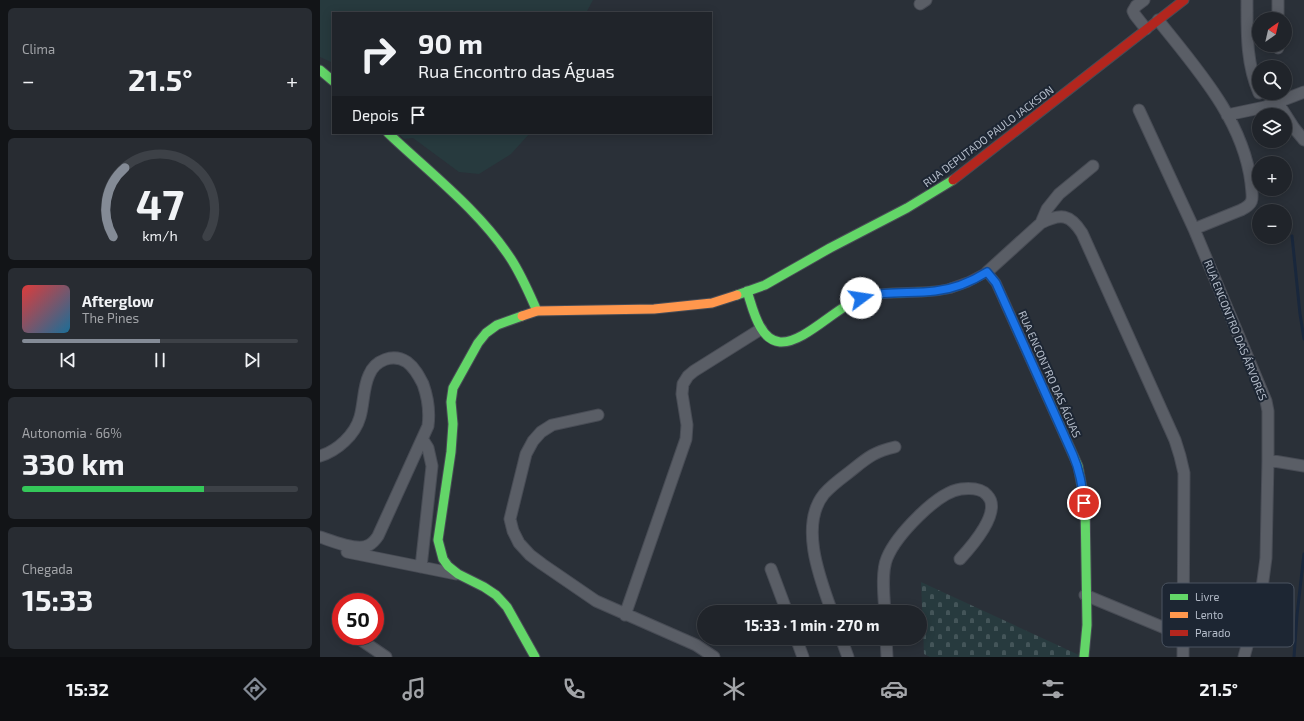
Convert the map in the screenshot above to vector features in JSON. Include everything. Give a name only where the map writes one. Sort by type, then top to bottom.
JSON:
[{"type":"main road","name":"RUA DEPUTADO PAULO JACKSON","points":[[712,303],[765,285],[783,276],[807,261],[908,208],[948,184],[1184,0]]},
{"type":"main road","points":[[320,70],[332,80]]},
{"type":"main road","points":[[389,134],[461,200],[492,233],[526,284],[537,311]]},
{"type":"main road","points":[[747,291],[761,329],[773,340],[780,343],[806,333],[852,302],[870,295],[950,289],[964,285],[987,272]]},
{"type":"main road","name":"RUA ENCONTRO DAS ÁGUAS","points":[[987,272],[996,283],[1078,466],[1084,503],[1086,639],[1084,657]]},
{"type":"main road","name":"RUA DEPUTADO PAULO JACKSON","points":[[535,657],[508,607],[496,595],[458,574],[448,566],[443,559],[438,540],[451,452],[452,424],[450,402],[453,388],[478,343],[486,333],[497,325],[537,311],[654,309],[712,303],[752,306]]},
{"type":"street","points":[[1144,0],[1133,10],[1146,29]]},
{"type":"street","points":[[1247,0],[1247,40],[1252,73]]},
{"type":"street","points":[[1278,0],[1278,12]]},
{"type":"street","points":[[1158,20],[1210,87],[1227,115],[1243,147],[1249,172],[1252,203],[1248,207],[1194,229]]},
{"type":"street","points":[[1227,115],[1265,107],[1304,92]]},
{"type":"street","points":[[1262,100],[1265,107]]},
{"type":"street","points":[[1278,103],[1294,128],[1304,140]]},
{"type":"street","name":"RUA ENCONTRO DAS ÁRVORES","points":[[1139,110],[1194,229],[1266,401],[1268,411],[1268,460],[1266,558],[1263,583]]},
{"type":"street","points":[[987,272],[1041,222],[1047,210],[1059,194],[1093,166]]},
{"type":"street","points":[[1041,222],[1057,216],[1071,220],[1077,225],[1082,233],[1168,425],[1180,456],[1184,472],[1184,583]]},
{"type":"street","points":[[625,615],[686,439],[687,425],[682,394],[683,384],[694,370],[761,329]]},
{"type":"street","points":[[320,456],[334,450],[354,429],[360,418],[366,384],[369,374],[374,366],[380,361],[389,358],[406,362],[414,369],[420,378],[426,393],[430,412],[428,426],[423,440],[378,536],[370,545],[364,547],[357,547],[320,537]]},
{"type":"street","points":[[598,415],[552,425],[541,432],[533,441],[526,454],[510,519],[513,531],[519,543],[530,555],[596,601],[696,645],[714,657]]},
{"type":"street","points":[[421,567],[432,466],[431,456],[423,440]]},
{"type":"street","points":[[830,605],[813,548],[813,525],[819,504],[823,495],[832,486],[873,454],[881,450],[895,447]]},
{"type":"street","points":[[1268,460],[1304,466]]},
{"type":"street","points":[[885,605],[885,569],[887,559],[900,537],[927,509],[951,492],[960,489],[979,490],[990,498],[992,506],[991,513],[975,543],[960,559]]},
{"type":"street","points":[[320,545],[458,574]]},
{"type":"street","points":[[771,569],[784,605]]},
{"type":"street","points":[[1085,595],[1162,627]]},
{"type":"street","points":[[368,645],[386,657]]},
{"type":"street","points":[[799,645],[803,657]]},
{"type":"street","points":[[844,645],[848,657]]},
{"type":"street","points":[[887,645],[888,657]]},
{"type":"street","points":[[1183,647],[1183,657]]},
{"type":"street","name":"RUA ENCONTRO DAS ÁRVORES","points":[[1244,657],[1247,647]]},
{"type":"green space","points":[[320,0],[593,0],[587,12],[332,12],[332,63],[320,57]]},
{"type":"green space","points":[[399,134],[529,134],[511,154],[479,174],[459,172],[413,138],[404,139]]},
{"type":"green space","points":[[921,582],[1079,655],[1078,657],[930,657],[924,654],[924,645],[927,645],[927,605],[922,605]]},
{"type":"waterway","points":[[1292,236],[1304,339]]},
{"type":"waterway","points":[[1294,657],[1304,554]]},
{"type":"traffic: fast","points":[[320,70],[332,80]]},
{"type":"traffic: fast","points":[[389,134],[469,208],[484,224],[515,265],[537,311]]},
{"type":"traffic: fast","points":[[737,295],[765,285],[830,248],[907,208],[953,180]]},
{"type":"traffic: fast","points":[[747,291],[755,315],[763,331],[772,339],[780,342],[789,341],[800,337],[853,301],[863,297],[885,293],[930,292],[951,288]]},
{"type":"traffic: fast","points":[[522,316],[497,325],[486,333],[478,343],[453,388],[451,402],[453,424],[451,452],[438,540],[443,559],[448,566],[458,574],[496,595],[507,607],[535,657]]},
{"type":"traffic: fast","points":[[1044,390],[1078,466],[1085,503],[1087,625],[1084,657]]},
{"type":"traffic: slow","points":[[522,316],[537,311],[654,309],[712,303],[737,295]]},
{"type":"traffic: jam","points":[[953,180],[1184,0]]},
{"type":"traffic: jam","points":[[951,288],[968,282],[987,272],[996,283],[1044,390]]},
{"type":"route","points":[[861,298],[885,293],[950,289],[964,285],[987,272],[996,283],[1078,466],[1084,503]]}]
